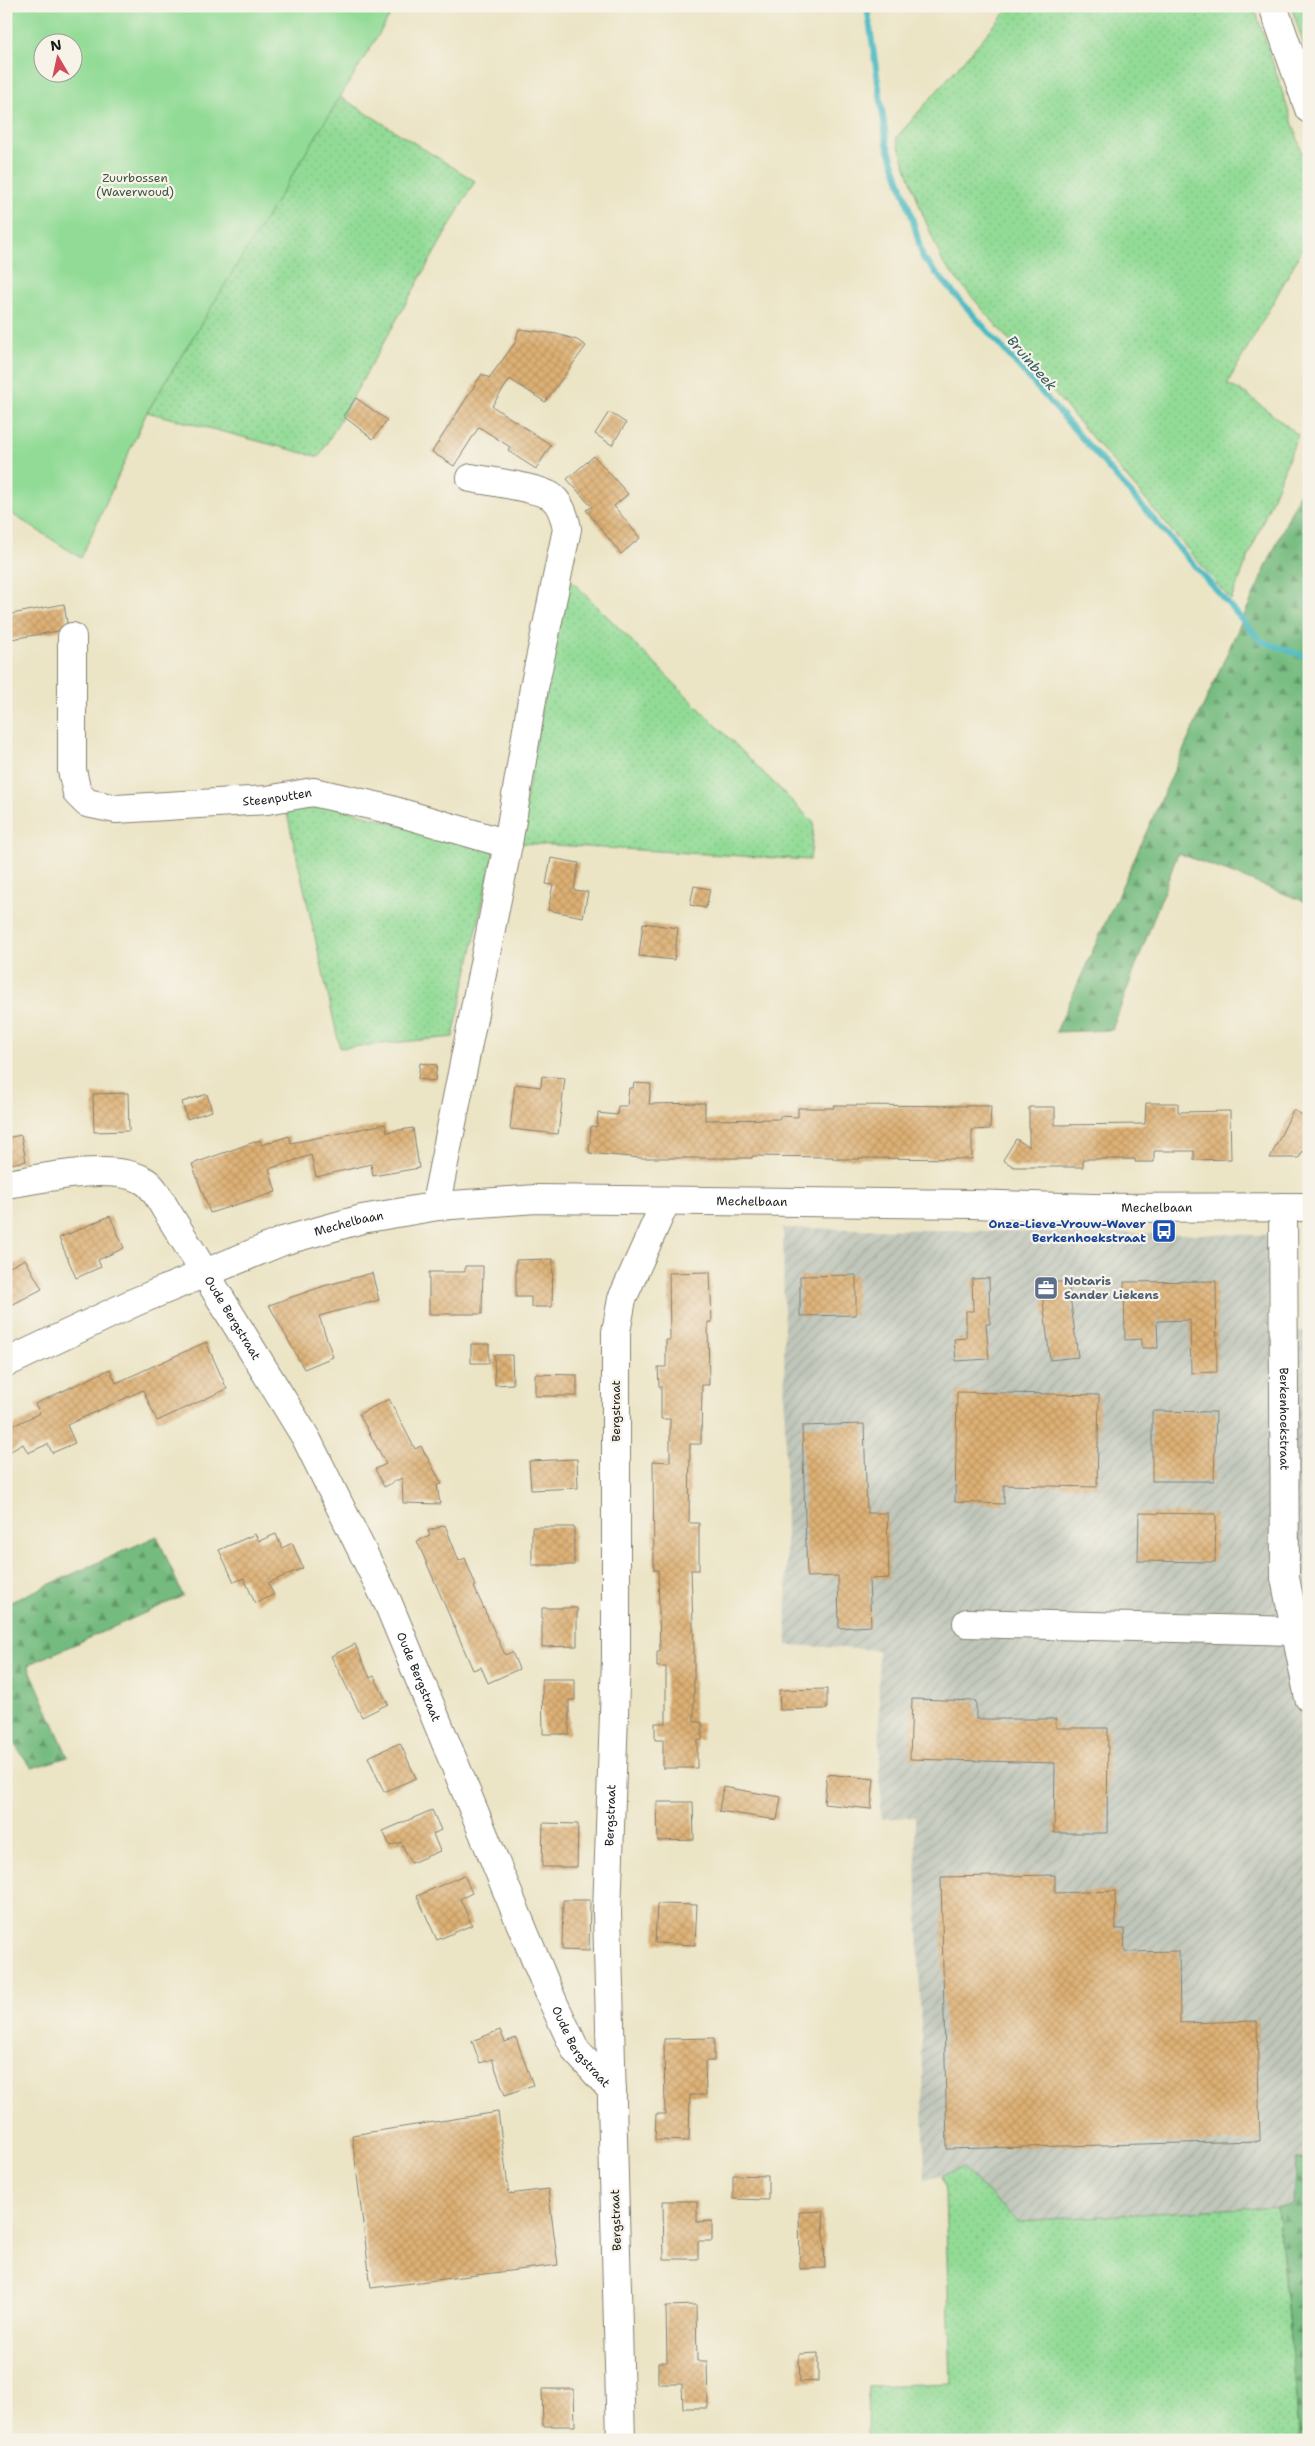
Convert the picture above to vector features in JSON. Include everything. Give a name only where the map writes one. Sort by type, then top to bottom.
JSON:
[{"type":"street","points":[[1273,6],[1309,109]]},
{"type":"street","points":[[438,1206],[438,1193],[508,844],[534,688],[567,528],[564,514],[552,497],[540,492],[471,478]]},
{"type":"street","name":"Steenputten","points":[[72,637],[72,770],[77,793],[87,803],[116,809],[267,800],[313,792],[384,808],[508,844]]},
{"type":"street","points":[[6,1184],[83,1172],[129,1174],[147,1182],[204,1272]]},
{"type":"street","name":"Mechelbaan","points":[[6,1363],[66,1333],[204,1272],[283,1241],[402,1210],[536,1200],[972,1204],[1092,1208],[1296,1207]]},
{"type":"street","name":"Bergstraat","points":[[621,2440],[608,1912],[616,1658],[616,1332],[622,1299],[666,1201]]},
{"type":"street","name":"Berkenhoekstraat","points":[[1296,1207],[1285,1578],[1294,1631],[1309,1698]]},
{"type":"street","name":"Oude Bergstraat","points":[[204,1272],[306,1438],[388,1603],[553,2002],[576,2051],[612,2090]]},
{"type":"street","points":[[967,1623],[1294,1631]]},
{"type":"shaded area","points":[[783,1228],[1266,1235],[1269,1331],[1309,1331],[1309,2159],[1296,2159],[1293,2206],[1017,2221],[963,2169],[925,2179],[915,1817],[881,1819],[878,1650],[787,1645]]},
{"type":"green space","name":"Zuurbossen (Waverwoud)","points":[[6,6],[396,6],[147,412],[81,558],[6,510]]},
{"type":"green space","points":[[1011,6],[1254,6],[1309,173],[1309,238],[1227,384],[1248,395],[1298,435],[1231,600],[943,263],[921,210],[896,138]]},
{"type":"green space","points":[[1291,6],[1309,6],[1309,61],[1293,12]]},
{"type":"green space","points":[[339,96],[475,181],[319,457],[147,412]]},
{"type":"green space","points":[[1309,472],[1309,903],[1178,853],[1112,1030],[1056,1032]]},
{"type":"green space","points":[[564,573],[814,823],[810,860],[519,843]]},
{"type":"green space","points":[[285,804],[325,804],[494,851],[453,1037],[340,1048]]},
{"type":"green space","points":[[157,1536],[183,1596],[28,1665],[68,1757],[32,1768],[6,1733],[6,1604]]},
{"type":"green space","points":[[1296,2159],[1309,2159],[1309,2440],[1300,2440],[1277,2206],[1293,2205]]},
{"type":"green space","points":[[963,2169],[1017,2221],[1277,2206],[1300,2440],[1188,2440],[1187,2437],[1162,2440],[867,2440],[868,2386],[951,2383],[945,2192],[942,2175]]},
{"type":"building","points":[[519,329],[557,334],[577,340],[586,346],[545,402],[510,379],[492,406],[551,445],[536,469],[508,451],[510,447],[479,427],[454,466],[432,452],[482,374],[489,378],[515,343]]},
{"type":"building","points":[[356,398],[387,420],[373,439],[343,416]]},
{"type":"building","points":[[609,412],[626,423],[612,445],[595,434]]},
{"type":"building","points":[[594,456],[628,494],[614,506],[640,538],[621,554],[586,510],[592,507],[567,479]]},
{"type":"building","points":[[64,604],[67,623],[58,631],[6,640],[6,615]]},
{"type":"building","points":[[551,858],[579,863],[574,890],[588,892],[583,917],[548,910],[553,885],[546,884]]},
{"type":"building","points":[[694,886],[710,889],[706,908],[690,905]]},
{"type":"building","points":[[643,923],[678,928],[674,960],[639,956]]},
{"type":"building","points":[[420,1063],[437,1065],[435,1081],[418,1079]]},
{"type":"building","points":[[542,1076],[565,1078],[558,1134],[510,1129],[515,1084],[541,1087]]},
{"type":"building","points":[[634,1083],[651,1084],[649,1104],[705,1103],[705,1120],[780,1119],[780,1116],[798,1117],[798,1108],[834,1108],[834,1105],[991,1106],[990,1129],[972,1130],[972,1159],[833,1159],[833,1157],[752,1156],[752,1158],[641,1158],[589,1153],[591,1126],[597,1127],[598,1113],[617,1115],[618,1106],[627,1106],[629,1088],[633,1088]]},
{"type":"building","points":[[128,1093],[129,1131],[94,1132],[93,1094]]},
{"type":"building","points":[[207,1094],[212,1111],[187,1119],[182,1102]]},
{"type":"building","points":[[1146,1103],[1178,1103],[1178,1112],[1230,1111],[1231,1159],[1194,1160],[1194,1151],[1154,1151],[1154,1162],[1135,1162],[1135,1159],[1083,1159],[1083,1167],[1014,1167],[1003,1160],[1016,1139],[1029,1147],[1029,1107],[1055,1107],[1055,1125],[1145,1124]]},
{"type":"building","points":[[1293,1110],[1309,1118],[1309,1155],[1303,1151],[1299,1158],[1270,1158]]},
{"type":"building","points":[[385,1124],[387,1132],[413,1128],[419,1168],[373,1176],[371,1164],[316,1177],[311,1155],[269,1169],[276,1192],[210,1213],[192,1164],[260,1140],[262,1145],[289,1136],[291,1143]]},
{"type":"building","points":[[21,1135],[26,1161],[6,1165],[6,1138]]},
{"type":"building","points":[[110,1216],[124,1248],[98,1260],[101,1267],[76,1278],[59,1238]]},
{"type":"building","points":[[25,1259],[42,1289],[6,1308],[6,1269]]},
{"type":"building","points":[[553,1259],[552,1307],[531,1307],[531,1297],[516,1297],[516,1260]]},
{"type":"building","points":[[465,1266],[483,1266],[482,1314],[429,1314],[429,1272],[465,1272]]},
{"type":"building","points":[[710,1272],[712,1322],[708,1322],[709,1385],[702,1385],[701,1444],[690,1444],[689,1523],[699,1523],[699,1570],[691,1570],[694,1722],[702,1722],[702,1740],[697,1740],[697,1768],[663,1768],[663,1740],[655,1740],[655,1723],[666,1723],[666,1667],[657,1667],[657,1651],[660,1651],[658,1570],[654,1570],[653,1461],[670,1462],[670,1419],[661,1419],[661,1386],[659,1386],[658,1367],[666,1367],[666,1340],[670,1340],[669,1273]]},
{"type":"building","points":[[372,1273],[379,1300],[319,1316],[333,1357],[304,1369],[269,1305],[324,1286]]},
{"type":"building","points":[[856,1275],[856,1315],[800,1316],[800,1276]]},
{"type":"building","points":[[989,1278],[990,1324],[986,1324],[989,1359],[956,1361],[954,1339],[966,1338],[966,1311],[973,1311],[972,1279]]},
{"type":"building","points":[[1068,1281],[1078,1357],[1050,1360],[1041,1284]]},
{"type":"building","points":[[1216,1281],[1217,1372],[1191,1373],[1190,1320],[1157,1321],[1158,1348],[1142,1348],[1142,1339],[1125,1340],[1124,1282]]},
{"type":"building","points":[[206,1342],[227,1389],[157,1421],[143,1390],[67,1425],[75,1443],[52,1453],[48,1444],[28,1453],[23,1444],[6,1454],[6,1429],[40,1413],[35,1404],[110,1369],[116,1383]]},
{"type":"building","points":[[471,1344],[489,1344],[489,1363],[471,1363]]},
{"type":"building","points":[[494,1355],[512,1355],[513,1384],[495,1385]]},
{"type":"building","points":[[535,1374],[577,1375],[577,1396],[535,1396]]},
{"type":"building","points":[[957,1392],[1099,1395],[1097,1487],[1004,1485],[1004,1504],[955,1502]]},
{"type":"building","points":[[389,1399],[415,1449],[421,1446],[442,1484],[437,1485],[440,1504],[403,1503],[402,1478],[384,1487],[375,1469],[386,1464],[359,1414]]},
{"type":"building","points":[[1152,1411],[1216,1412],[1214,1481],[1152,1481]]},
{"type":"building","points":[[864,1424],[867,1513],[887,1513],[889,1578],[869,1579],[871,1626],[839,1628],[838,1576],[807,1577],[802,1426]]},
{"type":"building","points":[[577,1459],[578,1488],[531,1490],[529,1461]]},
{"type":"building","points":[[1139,1513],[1216,1514],[1215,1562],[1138,1561]]},
{"type":"building","points":[[445,1525],[459,1561],[465,1558],[476,1586],[474,1587],[505,1655],[512,1652],[519,1669],[488,1683],[481,1667],[473,1670],[417,1541],[430,1536],[428,1531]]},
{"type":"building","points":[[532,1527],[574,1527],[574,1565],[532,1565]]},
{"type":"building","points":[[255,1534],[259,1541],[276,1534],[282,1548],[292,1543],[303,1568],[268,1583],[274,1595],[255,1603],[244,1578],[234,1582],[219,1550]]},
{"type":"building","points":[[542,1608],[577,1608],[577,1646],[542,1647]]},
{"type":"building","points":[[355,1644],[370,1678],[374,1676],[388,1704],[362,1717],[331,1656]]},
{"type":"building","points":[[542,1679],[575,1679],[575,1700],[569,1700],[569,1734],[543,1734]]},
{"type":"building","points":[[827,1689],[827,1709],[780,1710],[779,1690]]},
{"type":"building","points":[[912,1699],[976,1701],[976,1719],[1056,1719],[1056,1728],[1108,1728],[1107,1833],[1054,1833],[1055,1763],[910,1759]]},
{"type":"building","points":[[400,1743],[416,1778],[384,1792],[368,1757]]},
{"type":"building","points":[[827,1774],[874,1779],[871,1809],[824,1804]]},
{"type":"building","points":[[723,1787],[781,1797],[777,1820],[719,1811]]},
{"type":"building","points":[[657,1802],[693,1802],[694,1840],[658,1841]]},
{"type":"building","points":[[432,1810],[441,1830],[433,1834],[440,1851],[411,1863],[401,1842],[390,1846],[383,1831]]},
{"type":"building","points":[[543,1823],[578,1824],[577,1867],[542,1867]]},
{"type":"building","points":[[464,1875],[472,1893],[460,1899],[472,1925],[437,1940],[417,1896]]},
{"type":"building","points":[[1055,1875],[1055,1893],[1115,1891],[1116,1929],[1124,1929],[1125,1952],[1179,1951],[1180,2023],[1257,2021],[1260,2141],[947,2149],[941,1877]]},
{"type":"building","points":[[563,1900],[590,1900],[589,1951],[562,1950]]},
{"type":"building","points":[[657,1904],[697,1905],[695,1945],[655,1943]]},
{"type":"building","points":[[500,2030],[505,2042],[516,2038],[533,2085],[505,2095],[492,2059],[480,2063],[472,2041]]},
{"type":"building","points":[[714,2038],[714,2061],[705,2061],[706,2095],[690,2095],[689,2141],[655,2140],[656,2114],[665,2114],[664,2039]]},
{"type":"building","points":[[498,2112],[509,2194],[548,2189],[558,2265],[371,2288],[352,2135]]},
{"type":"building","points":[[733,2175],[768,2176],[768,2200],[733,2199]]},
{"type":"building","points":[[663,2201],[697,2201],[697,2222],[712,2221],[712,2241],[698,2241],[698,2259],[664,2259]]},
{"type":"building","points":[[823,2211],[825,2268],[800,2269],[799,2212]]},
{"type":"building","points":[[696,2305],[697,2361],[707,2361],[708,2408],[683,2408],[682,2384],[658,2384],[658,2362],[667,2362],[666,2306]]},
{"type":"building","points":[[818,2353],[818,2381],[800,2382],[799,2354]]},
{"type":"building","points":[[542,2389],[574,2389],[575,2426],[543,2426]]},
{"type":"waterway","name":"Bruinbeek","points":[[867,6],[887,144],[911,214],[923,258],[1261,641],[1309,658]]},
{"type":"place","name":"Onze-Lieve-Vrouw-Waver Berkenhoekstraat","points":[[1164,1231]]},
{"type":"place","name":"Notaris Sander Liekens","points":[[1046,1288]]}]
